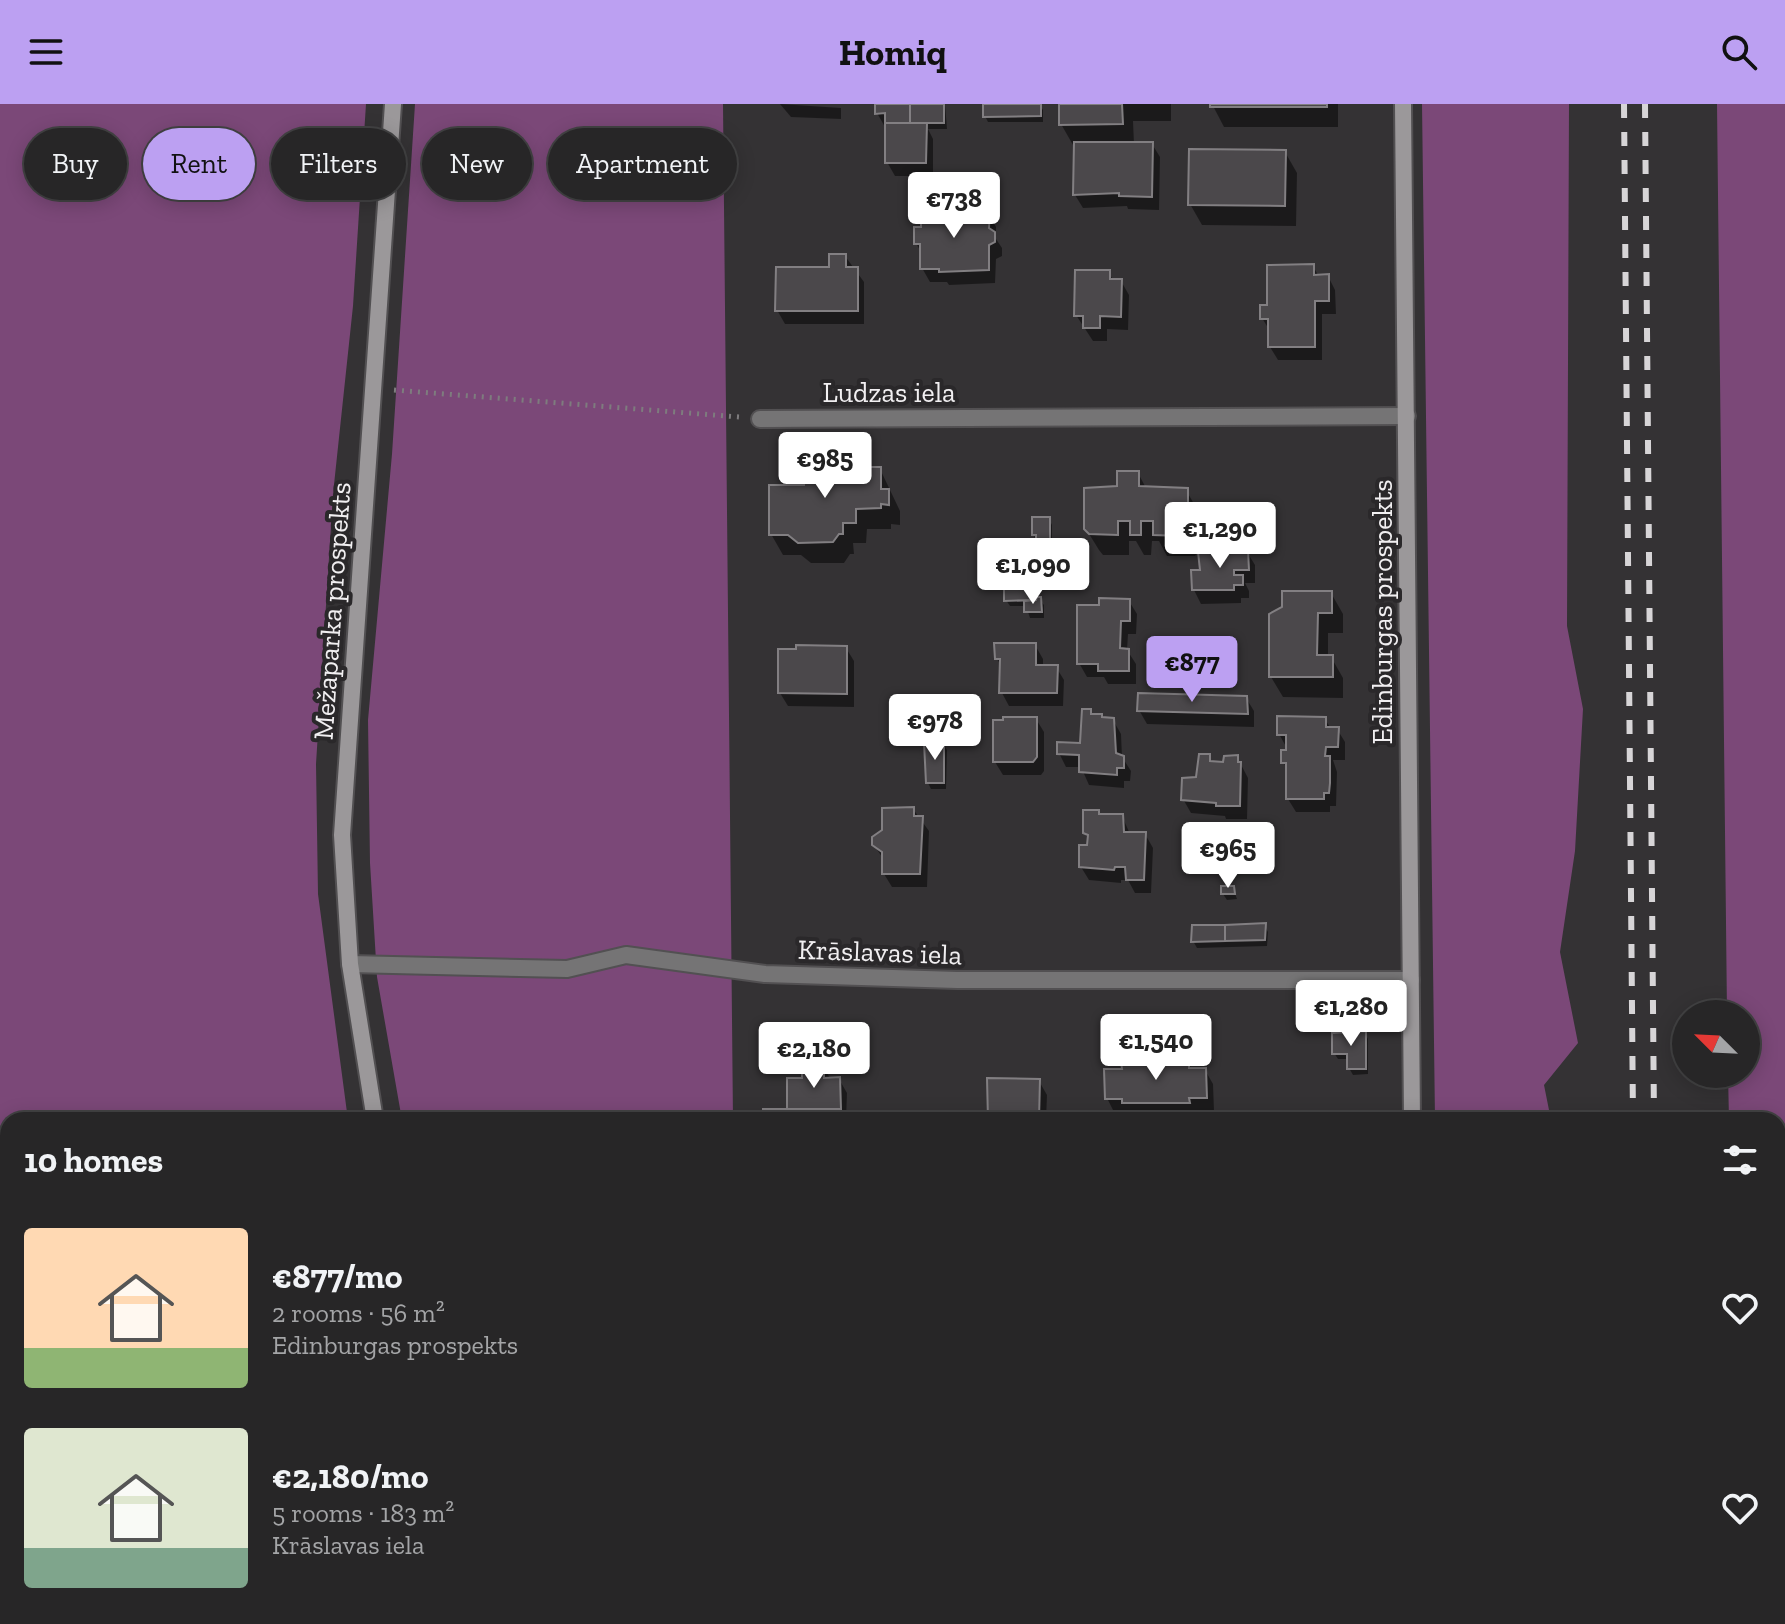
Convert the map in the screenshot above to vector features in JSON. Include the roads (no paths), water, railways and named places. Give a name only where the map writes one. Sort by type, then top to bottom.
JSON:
[{"type":"main road","name":"Mežaparka prospekts","points":[[374,1112],[350,964],[342,835],[393,104]]},
{"type":"main road","name":"Edinburgas prospekts","points":[[1403,104],[1412,1112]]},
{"type":"street","name":"Ludzas iela","points":[[760,419],[1407,416]]},
{"type":"street","name":"Krāslavas iela","points":[[350,964],[567,969],[626,955],[765,974],[957,980],[1411,980]]},
{"type":"railway","points":[[1624,104],[1633,1112]]},
{"type":"railway","points":[[1645,104],[1654,1112]]}]
